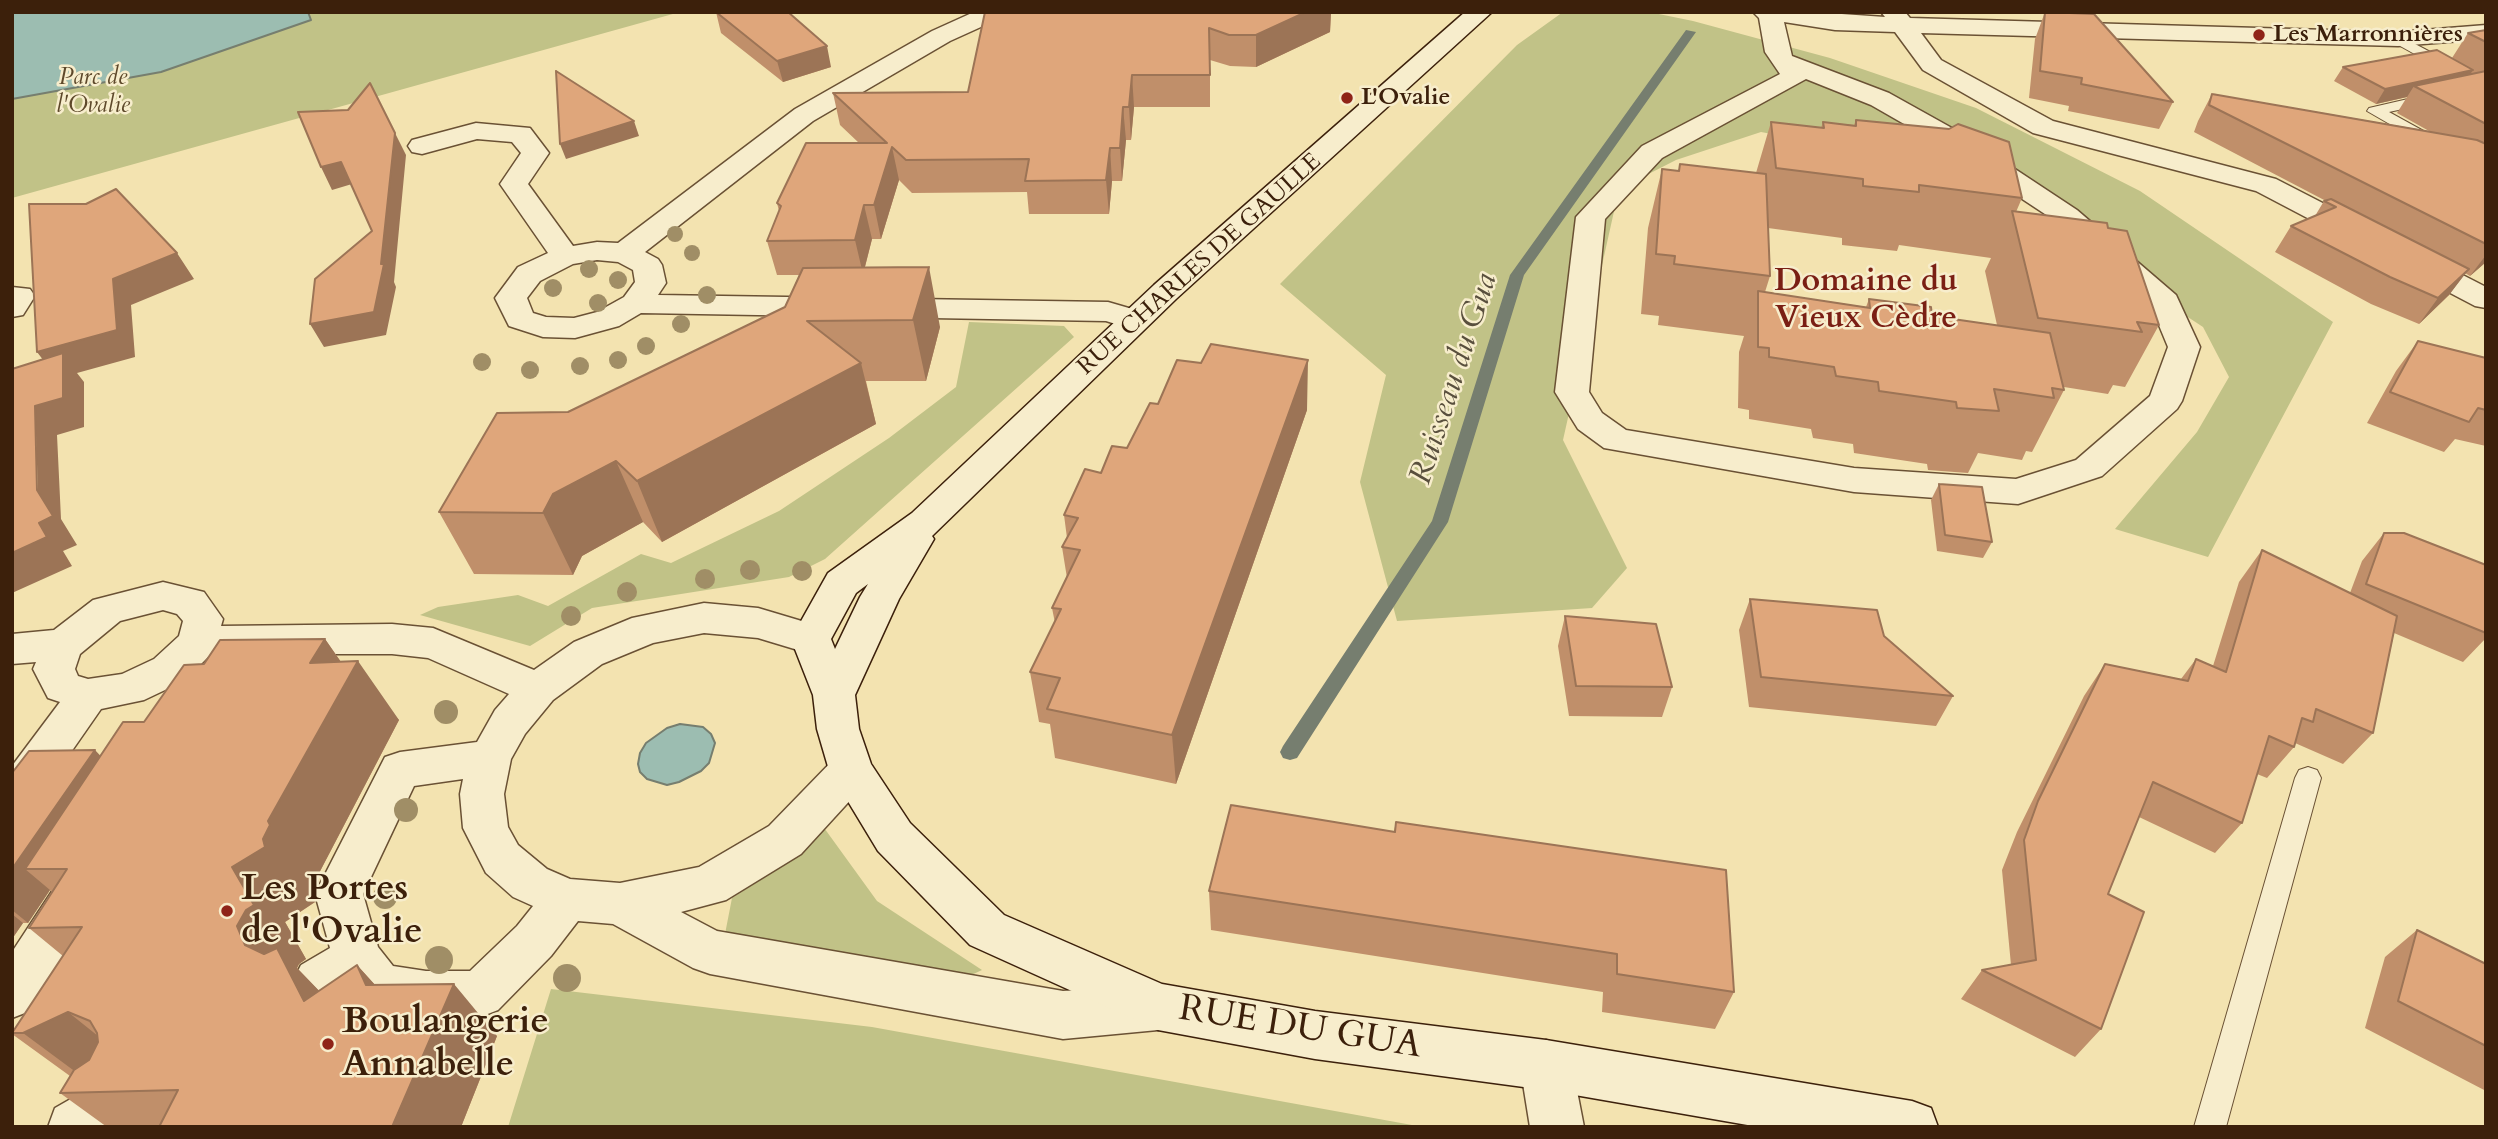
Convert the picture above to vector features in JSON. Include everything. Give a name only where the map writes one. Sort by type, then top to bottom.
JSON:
[{"type":"street","points":[[625,253],[804,115],[941,36],[995,12]]},
{"type":"street","name":"RUE CHARLES DE GAULLE","points":[[811,639],[842,583],[925,522],[1136,320],[1480,12]]},
{"type":"street","points":[[1782,61],[1880,99],[1949,138],[2067,216],[2165,302],[2184,347],[2165,401],[2089,468],[2018,492],[1854,480],[1616,440],[1590,421],[1572,392],[1591,217],[1652,152],[1795,76],[1782,61],[1777,52],[1768,13],[1835,23],[1900,19],[2398,39],[2486,32]]},
{"type":"street","points":[[1900,19],[1932,65],[2043,127],[2266,185],[2486,299]]},
{"type":"street","points":[[422,146],[475,131],[520,134],[535,153],[514,184],[565,256]]},
{"type":"street","points":[[597,251],[625,253],[647,265],[651,283],[635,304],[608,319],[575,328],[543,327],[520,319],[511,298],[529,274],[565,256],[597,251]]},
{"type":"street","points":[[12,296],[19,296],[12,308]]},
{"type":"street","points":[[635,304],[1108,312],[1136,320]]},
{"type":"street","name":"RUE CHARLES DE GAULLE","points":[[834,695],[880,597],[925,522]]},
{"type":"street","points":[[163,596],[190,602],[203,619],[197,643],[169,670],[129,689],[88,695],[63,687],[54,669],[63,645],[107,610],[163,596]]},
{"type":"street","points":[[834,695],[811,639],[758,623],[704,618],[646,629],[588,653],[538,689],[510,722],[490,758],[482,794],[486,828],[502,859],[530,883],[567,899],[620,904],[709,886],[785,840],[851,770]]},
{"type":"street","points":[[197,643],[242,639],[392,639],[433,643],[538,689]]},
{"type":"street","points":[[12,649],[63,645]]},
{"type":"street","points":[[12,800],[88,695]]},
{"type":"street","name":"RUE DU GUA","points":[[834,695],[838,729],[851,770],[894,837],[987,930],[1157,1007],[1315,1034],[1546,1065],[1912,1127]]},
{"type":"street","points":[[490,758],[400,770],[339,894],[338,969],[379,986],[426,994],[480,994],[534,941],[567,899]]},
{"type":"street","points":[[12,995],[99,861]]},
{"type":"street","points":[[620,904],[710,952],[1063,1015],[1157,1007]]},
{"type":"street","points":[[1546,1065],[1557,1127]]},
{"type":"street","points":[[74,1127],[134,1091]]},
{"type":"lane","points":[[2398,39],[2485,86]]},
{"type":"lane","points":[[2441,148],[2375,111],[2485,86]]},
{"type":"lane","points":[[2210,1127],[2308,778]]},
{"type":"green space","name":"Parc de l'Ovalie","points":[[12,12],[680,12],[12,198]]},
{"type":"green space","points":[[1563,12],[1649,12],[1693,21],[1830,58],[1976,108],[2140,191],[2333,322],[2208,557],[2115,529],[2197,432],[2229,377],[2203,327],[2165,302],[2067,216],[2045,188],[1919,161],[1761,132],[1676,160],[1619,189],[1563,440],[1627,568],[1592,608],[1397,621],[1360,482],[1386,375],[1280,284],[1517,45]]},
{"type":"green space","points":[[969,322],[1064,326],[1074,337],[825,559],[789,577],[592,608],[530,646],[420,615],[438,607],[518,595],[548,606],[641,554],[671,563],[779,511],[889,438],[956,387]]},
{"type":"green space","points":[[822,825],[877,901],[982,970],[965,978],[725,934],[732,898],[762,879]]},
{"type":"green space","points":[[551,989],[872,1027],[1423,1127],[508,1127]]},
{"type":"water","points":[[12,12],[308,12],[311,20],[161,72],[12,99]]},
{"type":"water","points":[[680,724],[703,727],[711,734],[715,743],[709,763],[701,771],[679,782],[667,785],[647,779],[640,772],[638,764],[646,743],[667,728]]},
{"type":"building","points":[[716,12],[788,12],[827,46],[777,61]]},
{"type":"building","points":[[985,12],[1306,12],[1256,35],[1229,35],[1209,28],[1210,75],[1132,75],[1129,107],[1123,107],[1120,148],[1110,148],[1106,180],[1025,181],[1029,159],[906,160],[892,147],[874,205],[864,205],[855,240],[767,241],[781,206],[777,203],[806,143],[887,143],[833,93],[968,92]]},
{"type":"building","points":[[2045,12],[2094,14],[2173,102],[2081,84],[2082,78],[2040,71]]},
{"type":"building","points":[[2486,30],[2486,42],[2468,33]]},
{"type":"building","points":[[2437,50],[2473,70],[2385,89],[2343,67]]},
{"type":"building","points":[[556,71],[634,121],[560,144]]},
{"type":"building","points":[[2486,71],[2486,124],[2414,86]]},
{"type":"building","points":[[370,83],[395,133],[381,264],[384,264],[374,312],[310,324],[315,279],[372,231],[341,162],[321,167],[298,112],[348,110]]},
{"type":"building","points":[[2212,94],[2477,140],[2486,144],[2486,244],[2209,105]]},
{"type":"building","points":[[1856,120],[1949,129],[1958,124],[2009,142],[2022,198],[1919,185],[1919,192],[1863,186],[1863,179],[1776,168],[1771,122],[1824,128],[1823,122],[1856,126]]},
{"type":"building","points":[[1680,164],[1766,174],[1770,276],[1674,264],[1675,256],[1656,254],[1662,169],[1679,171]]},
{"type":"building","points":[[116,189],[177,253],[113,279],[117,330],[37,352],[29,204],[86,204]]},
{"type":"building","points":[[2331,199],[2469,269],[2438,298],[2390,277],[2291,226],[2336,207],[2324,201]]},
{"type":"building","points":[[2012,211],[2107,223],[2108,228],[2127,231],[2159,325],[2137,322],[2142,332],[2038,318]]},
{"type":"building","points":[[929,267],[913,320],[807,321],[861,363],[637,481],[616,461],[553,494],[543,513],[439,512],[497,413],[568,412],[785,307],[803,268]]},
{"type":"building","points":[[1758,291],[1870,308],[1869,299],[1931,307],[1932,316],[2050,333],[2064,390],[2052,388],[2054,398],[1994,389],[1999,411],[1957,408],[1956,402],[1879,391],[1878,382],[1836,376],[1834,367],[1769,357],[1769,348],[1758,347]]},
{"type":"building","points":[[2418,341],[2486,358],[2486,410],[2478,408],[2469,422],[2390,392]]},
{"type":"building","points":[[1211,344],[1308,360],[1172,735],[1047,709],[1060,678],[1030,672],[1061,609],[1052,608],[1080,550],[1062,547],[1078,518],[1064,515],[1085,469],[1101,473],[1112,446],[1127,448],[1150,403],[1158,404],[1177,360],[1201,363]]},
{"type":"building","points":[[63,353],[63,398],[35,406],[37,490],[53,516],[39,523],[47,537],[12,553],[12,369]]},
{"type":"building","points":[[1939,484],[1982,487],[1992,542],[1945,535]]},
{"type":"building","points":[[2384,533],[2404,533],[2486,565],[2486,633],[2366,584]]},
{"type":"building","points":[[2262,550],[2397,616],[2373,733],[2316,709],[2313,722],[2302,718],[2294,747],[2269,736],[2242,823],[2153,782],[2108,894],[2144,912],[2101,1029],[1982,970],[2036,960],[2024,840],[2038,801],[2105,664],[2188,681],[2196,659],[2226,672]]},
{"type":"building","points":[[1750,599],[1877,610],[1884,636],[1953,696],[1761,677]]},
{"type":"building","points":[[1565,616],[1656,624],[1672,687],[1576,686]]},
{"type":"building","points":[[325,639],[310,663],[358,661],[268,821],[270,825],[263,839],[265,847],[232,867],[254,905],[246,910],[237,926],[245,945],[264,954],[277,948],[304,1001],[357,965],[366,985],[454,984],[392,1127],[159,1127],[178,1090],[60,1093],[74,1070],[89,1060],[98,1042],[97,1033],[90,1021],[68,1012],[23,1033],[12,1033],[82,927],[29,928],[67,869],[25,869],[123,722],[144,722],[184,665],[204,664],[220,640]]},
{"type":"building","points":[[95,750],[12,869],[12,773],[29,751]]},
{"type":"building","points":[[1231,805],[1395,832],[1396,822],[1726,870],[1734,992],[1617,974],[1617,954],[1209,891]]},
{"type":"building","points":[[2417,930],[2486,964],[2486,1046],[2398,1001]]},
{"type":"waterway","name":"Ruisseau du Gua","points":[[1290,752],[1440,522],[1517,275],[1690,32]]},
{"type":"place","name":"Les Marronnières","points":[[2259,35]]},
{"type":"place","name":"L'Ovalie","points":[[1347,98]]},
{"type":"place","name":"Les Portes de l'Ovalie","points":[[227,911]]},
{"type":"place","name":"Boulangerie Annabelle","points":[[328,1044]]},
{"type":"district","name":"Domaine du Vieux Cèdre","points":[[1866,302]]}]
